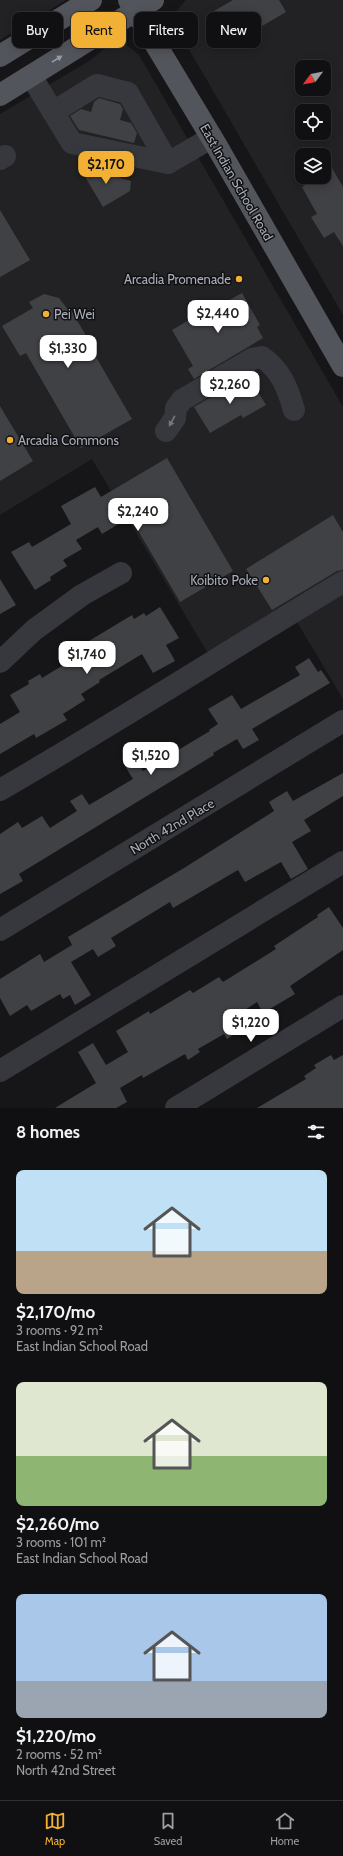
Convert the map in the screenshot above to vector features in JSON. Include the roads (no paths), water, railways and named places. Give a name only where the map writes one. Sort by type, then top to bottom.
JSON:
[{"type":"main road","points":[[0,56],[91,0]]},
{"type":"main road","points":[[0,95],[139,4]]},
{"type":"main road","name":"East Indian School Road","points":[[139,4],[211,138],[343,366]]},
{"type":"street","points":[[31,76],[72,143],[168,163],[211,138]]},
{"type":"street","points":[[53,112],[97,85],[128,93],[168,163]]},
{"type":"street","points":[[166,431],[175,418],[176,408],[182,400],[252,359],[262,358],[272,364],[287,385],[294,410]]},
{"type":"street","points":[[0,662],[34,630],[82,595],[121,573]]},
{"type":"street","points":[[0,790],[70,749],[343,582]]},
{"type":"street","name":"North 42nd Place","points":[[0,930],[343,721]]},
{"type":"street","points":[[0,1071],[343,862]]},
{"type":"street","points":[[176,1108],[343,1006]]},
{"type":"place","name":"Arcadia Promenade","points":[[239,279]]},
{"type":"place","name":"Pei Wei","points":[[46,314]]},
{"type":"place","name":"Arcadia Commons","points":[[10,440]]},
{"type":"place","name":"Koibito Poke","points":[[266,580]]}]
